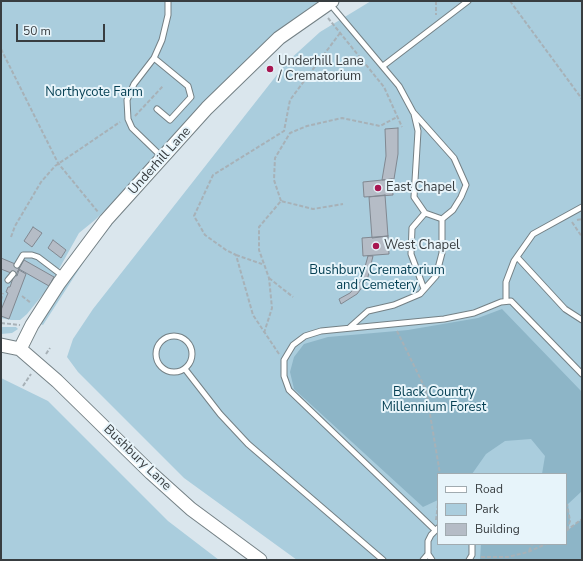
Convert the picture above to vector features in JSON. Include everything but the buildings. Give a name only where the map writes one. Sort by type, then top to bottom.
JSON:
[{"type":"street","name":"Underhill Lane","points":[[20,349],[32,325],[64,277],[106,220],[207,108],[274,44],[327,4]]},
{"type":"street","points":[[1,345],[20,349]]},
{"type":"street","name":"Bushbury Lane","points":[[20,349],[57,381],[151,473],[191,509],[260,560]]},
{"type":"lane","points":[[163,158],[132,128],[128,119],[127,100],[134,84],[154,58],[162,40],[168,15],[168,1]]},
{"type":"lane","points":[[383,66],[468,1]]},
{"type":"lane","points":[[327,4],[383,66],[399,86],[413,112],[454,158],[466,185],[462,197],[453,210],[442,219]]},
{"type":"lane","points":[[154,58],[188,86],[191,97],[170,120],[157,109]]},
{"type":"lane","points":[[413,112],[418,131],[414,197],[425,213],[442,219]]},
{"type":"lane","points":[[506,301],[506,282],[516,257],[533,234],[582,207]]},
{"type":"lane","points":[[424,289],[411,254],[412,228],[425,213]]},
{"type":"lane","points":[[349,328],[368,311],[394,305],[420,294],[436,276],[442,254],[442,219]]},
{"type":"lane","points":[[17,265],[23,256],[32,255],[38,257],[64,277]]},
{"type":"lane","points":[[516,257],[565,309],[582,320]]},
{"type":"lane","points":[[8,280],[13,274]]},
{"type":"lane","points":[[432,560],[428,554],[428,541],[437,529],[289,390],[284,376],[284,360],[293,345],[305,336],[320,331],[451,317],[474,313],[489,305],[511,301],[582,374]]},
{"type":"lane","points":[[177,337],[182,339],[190,347],[191,359],[185,369],[174,372],[168,371],[159,364],[156,353],[158,347],[165,339],[177,337]]},
{"type":"lane","points":[[185,369],[220,414],[248,444],[383,560]]},
{"type":"lane","points":[[470,557],[472,545]]},
{"type":"lane","points":[[422,560],[428,554]]},
{"type":"path","points":[[436,1],[437,22]]},
{"type":"path","points":[[510,1],[582,99]]},
{"type":"path","points":[[327,4],[340,33],[384,87],[402,127]]},
{"type":"path","points":[[262,264],[236,255],[205,235],[194,216],[213,175],[284,131],[290,100],[340,33]]},
{"type":"path","points":[[1,49],[58,163],[106,220]]},
{"type":"path","points":[[11,237],[15,226],[41,182],[58,163],[105,131],[138,115],[163,86]]},
{"type":"path","points":[[281,201],[274,180],[275,158],[290,133],[307,126],[342,118],[380,126],[397,117]]},
{"type":"path","points":[[284,131],[290,133]]},
{"type":"path","points":[[281,201],[313,209],[343,204]]},
{"type":"path","points":[[264,333],[272,308],[269,278],[262,264],[259,250],[259,227],[281,201]]},
{"type":"path","points":[[568,216],[582,237]]},
{"type":"path","points":[[236,255],[253,315],[284,360]]},
{"type":"path","points":[[269,278],[293,297]]},
{"type":"path","points":[[1,300],[3,293]]},
{"type":"path","points":[[394,323],[426,390],[440,473]]},
{"type":"path","points":[[1,324],[32,325]]},
{"type":"path","points":[[567,531],[570,521],[568,504]]},
{"type":"path","points":[[567,531],[582,519]]},
{"type":"path","points":[[528,552],[532,545]]},
{"type":"path","points":[[470,557],[508,557],[528,552],[544,545]]},
{"type":"green space","name":"Northycote Farm","points":[[1,1],[321,1],[95,220],[79,233],[49,287],[27,314],[20,320],[11,320],[1,318]]},
{"type":"green space","name":"Bushbury Crematorium and Cemetery","points":[[371,1],[582,1],[582,560],[297,560],[184,478],[78,372],[67,357],[73,339],[93,309],[287,62],[320,32]]},
{"type":"green space","points":[[110,223],[112,225],[94,246],[43,325],[40,324],[74,271]]},
{"type":"green space","name":"Black Country Millennium Forest","points":[[502,309],[582,392],[582,491],[568,504],[570,521],[568,530],[582,519],[581,560],[480,560],[481,545],[567,545],[567,473],[542,473],[545,456],[531,439],[505,441],[486,454],[473,473],[437,473],[437,500],[423,507],[294,389],[290,372],[294,357],[304,344],[328,337],[408,330],[478,318]]},
{"type":"green space","points":[[1,327],[16,327],[18,329],[12,333],[1,334]]},
{"type":"green space","points":[[1,378],[48,401],[168,521],[219,560],[1,560]]},
{"type":"place","name":"Underhill Lane / Crematorium","points":[[270,69]]},
{"type":"place","name":"East Chapel","points":[[378,188]]},
{"type":"place","name":"West Chapel","points":[[376,246]]}]
